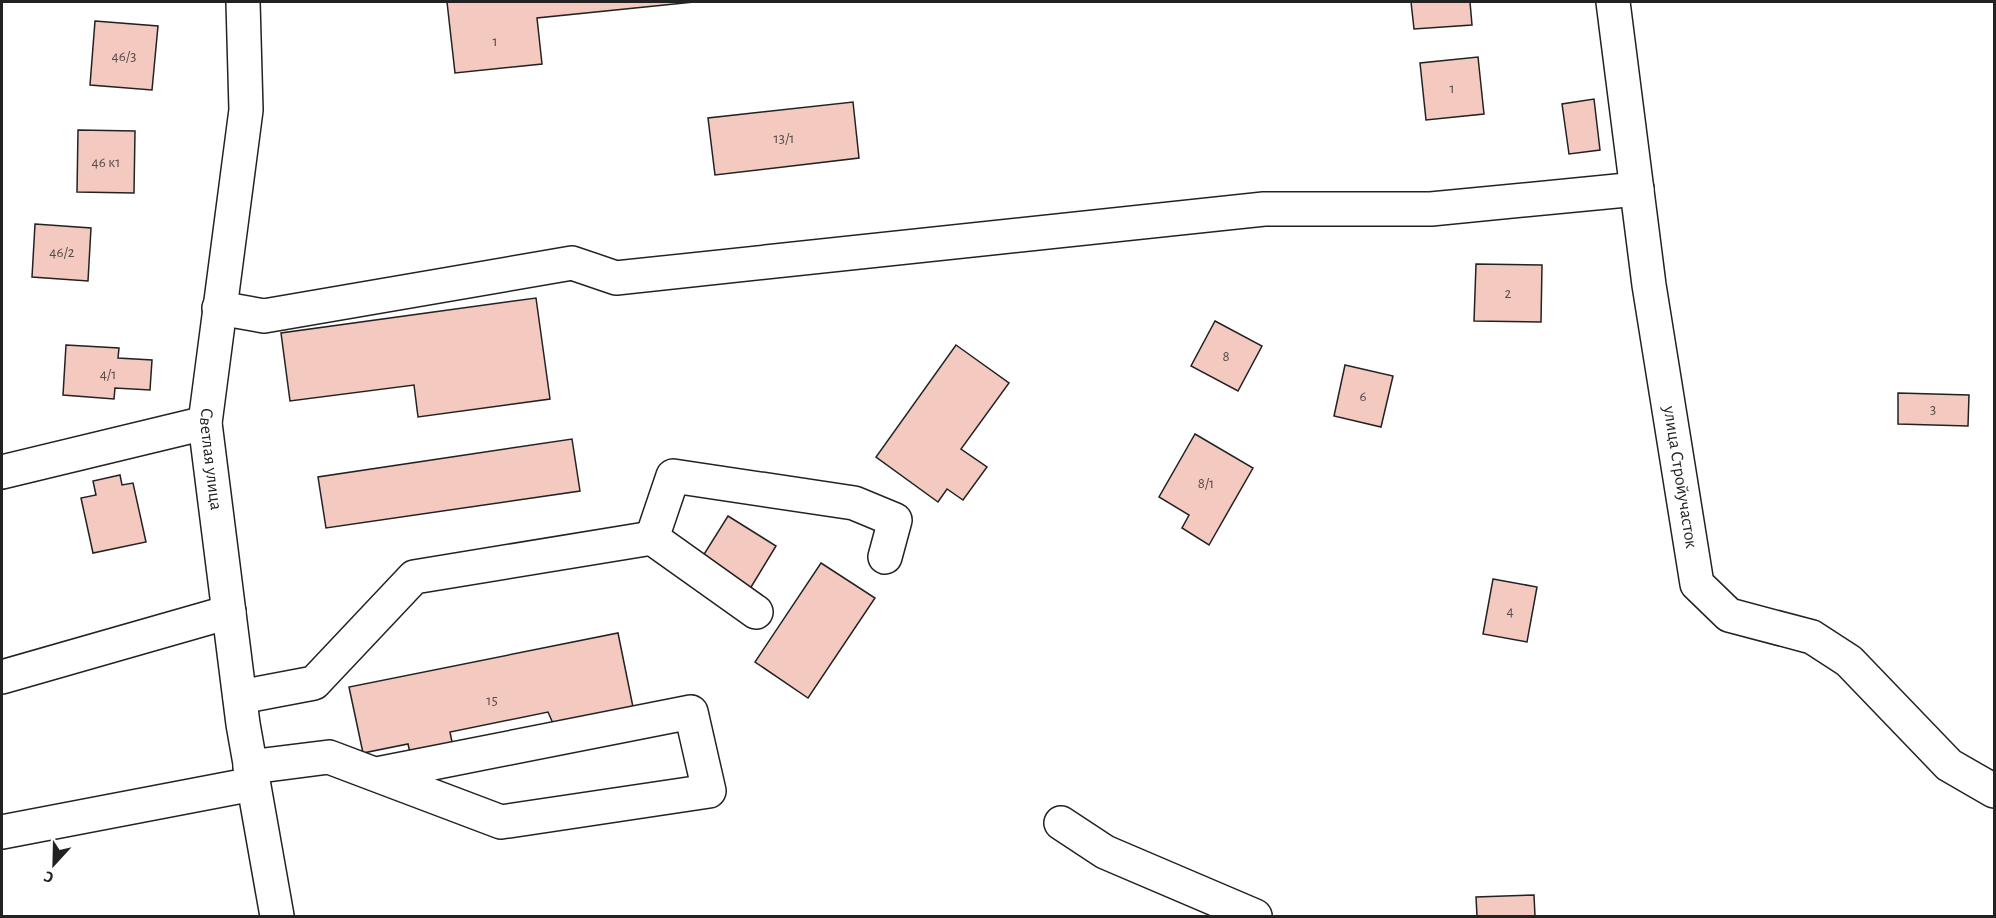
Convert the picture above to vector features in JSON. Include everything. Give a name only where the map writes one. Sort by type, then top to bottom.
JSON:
[{"type":"street","name":"Светлая улица","points":[[243,2],[246,110],[205,423],[240,697],[277,916]]},
{"type":"street","name":"улица Стройучасток","points":[[1613,2],[1649,285],[1697,584],[1729,615],[1812,637],[1849,661],[1949,765],[1995,791]]},
{"type":"street","points":[[219,308],[264,316],[572,263],[616,278],[1264,209],[1431,209],[1637,189]]},
{"type":"street","points":[[2,472],[205,423]]},
{"type":"street","points":[[652,538],[673,476],[854,503],[895,520],[885,557]]},
{"type":"street","points":[[240,697],[315,683],[414,577],[652,538],[756,612]]},
{"type":"street","points":[[2,677],[229,612]]},
{"type":"street","points":[[2,832],[329,757],[501,822],[709,791],[691,712],[377,774]]},
{"type":"street","points":[[1061,823],[1105,852],[1255,916]]},
{"type":"building","points":[[447,2],[694,2],[537,18],[542,64],[455,73]]},
{"type":"building","points":[[1411,2],[1470,2],[1472,25],[1414,29]]},
{"type":"building","points":[[95,21],[158,26],[152,90],[90,85]]},
{"type":"building","points":[[1478,57],[1484,114],[1426,120],[1420,63]]},
{"type":"building","points":[[1594,99],[1600,150],[1569,154],[1562,104]]},
{"type":"building","points":[[853,102],[859,158],[715,175],[708,118]]},
{"type":"building","points":[[78,130],[135,131],[134,193],[77,192]]},
{"type":"building","points":[[35,224],[91,228],[88,281],[32,277]]},
{"type":"building","points":[[1476,264],[1542,265],[1541,322],[1474,321]]},
{"type":"building","points":[[536,298],[550,399],[418,417],[414,385],[290,401],[281,333]]},
{"type":"building","points":[[1215,321],[1262,346],[1238,391],[1191,366]]},
{"type":"building","points":[[66,345],[119,348],[118,358],[152,360],[150,390],[115,388],[114,399],[63,395]]},
{"type":"building","points":[[956,345],[1009,383],[961,449],[987,467],[963,500],[947,489],[938,502],[876,457]]},
{"type":"building","points":[[1345,365],[1393,376],[1381,427],[1334,416]]},
{"type":"building","points":[[1898,393],[1969,395],[1968,426],[1898,424]]},
{"type":"building","points":[[1195,434],[1253,468],[1209,545],[1182,528],[1189,515],[1159,497]]},
{"type":"building","points":[[572,439],[580,491],[326,528],[318,477]]},
{"type":"building","points":[[120,475],[122,485],[133,483],[146,542],[93,553],[81,498],[96,495],[93,481]]},
{"type":"building","points":[[728,516],[776,546],[745,597],[696,567]]},
{"type":"building","points":[[821,563],[875,598],[808,698],[755,662]]},
{"type":"building","points":[[1493,579],[1537,587],[1527,642],[1483,634]]},
{"type":"building","points":[[618,633],[634,712],[555,728],[548,712],[450,732],[455,757],[413,766],[408,744],[363,753],[349,687]]},
{"type":"building","points":[[1534,895],[1535,916],[1477,916],[1476,897]]}]
